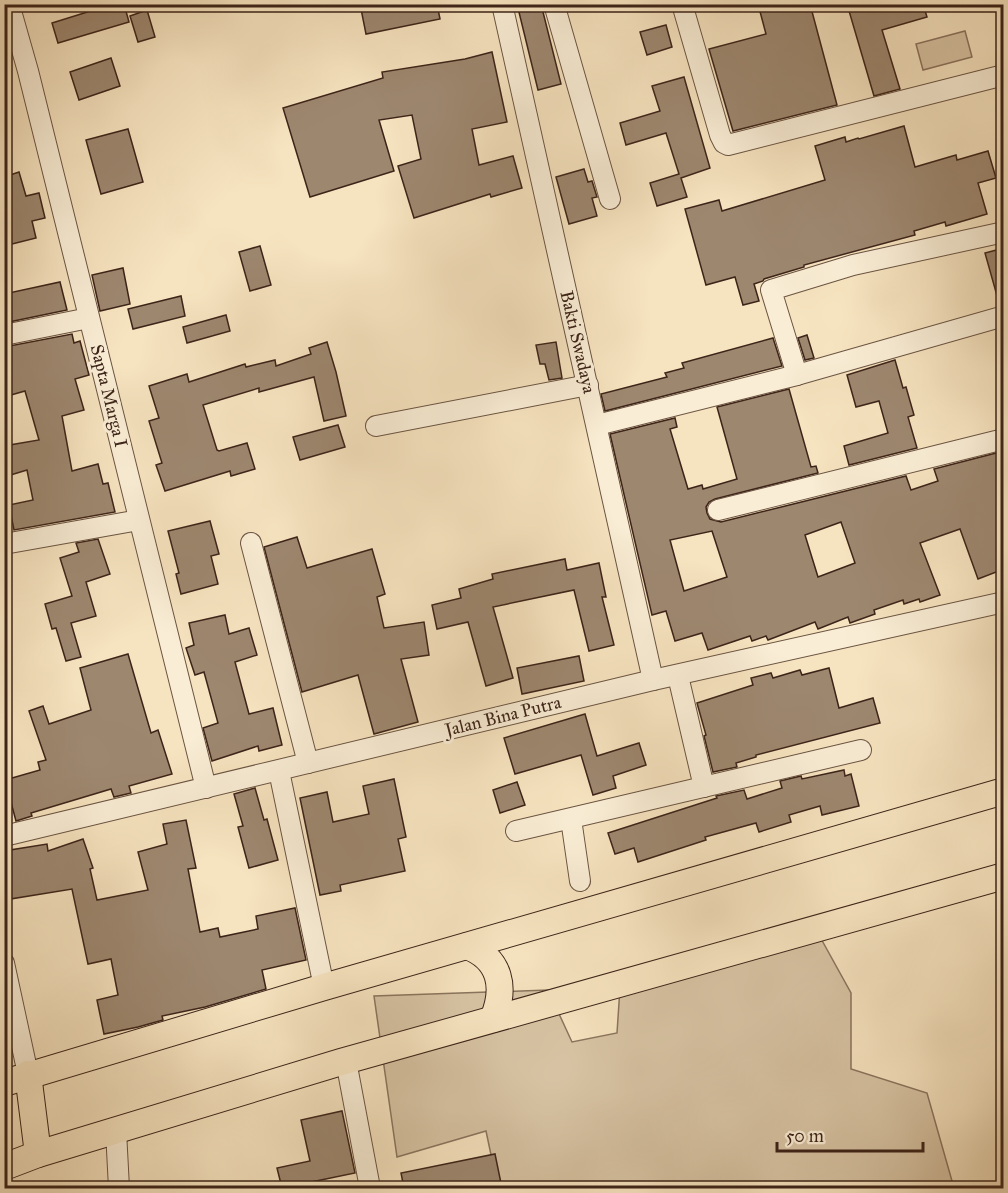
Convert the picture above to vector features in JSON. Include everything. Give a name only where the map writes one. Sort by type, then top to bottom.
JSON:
[{"type":"main road","points":[[4,1083],[324,987],[1004,791]]},
{"type":"main road","points":[[4,1167],[38,1154],[346,1061],[1004,876]]},
{"type":"main road","points":[[466,946],[478,950],[493,965],[498,977],[501,999],[493,1019]]},
{"type":"main road","points":[[28,1074],[38,1154]]},
{"type":"street","name":"Sapta Marga I","points":[[9,4],[28,71],[206,788]]},
{"type":"street","name":"Bakti Swadaya","points":[[502,4],[653,680]]},
{"type":"street","points":[[554,4],[610,199]]},
{"type":"street","points":[[682,4],[720,135],[724,143],[729,145],[1004,75]]},
{"type":"street","points":[[797,375],[771,290],[853,266],[1004,232]]},
{"type":"street","points":[[597,425],[797,375],[1004,316]]},
{"type":"street","points":[[4,335],[89,318]]},
{"type":"street","points":[[376,426],[588,385]]},
{"type":"street","points":[[718,510],[1004,439]]},
{"type":"street","points":[[4,544],[139,520]]},
{"type":"street","points":[[251,543],[308,763]]},
{"type":"street","name":"Jalan Bina Putra","points":[[4,836],[653,680],[1004,602]]},
{"type":"street","points":[[678,676],[705,787]]},
{"type":"street","points":[[516,831],[861,750]]},
{"type":"street","points":[[279,771],[324,987]]},
{"type":"street","points":[[571,819],[580,881]]},
{"type":"street","points":[[4,963],[28,1074]]},
{"type":"street","points":[[346,1061],[370,1188]]},
{"type":"street","points":[[116,1131],[119,1188]]},
{"type":"shaded area","points":[[965,31],[972,57],[923,70],[916,44]]},
{"type":"shaded area","points":[[814,926],[851,993],[851,1069],[927,1093],[954,1188],[498,1188],[486,1131],[397,1157],[374,996],[548,990],[572,1042],[617,1033],[621,973]]},
{"type":"building","points":[[113,4],[124,4],[129,22],[58,43],[52,23]]},
{"type":"building","points":[[360,4],[437,4],[440,19],[366,34]]},
{"type":"building","points":[[517,4],[541,4],[561,84],[538,90]]},
{"type":"building","points":[[758,4],[810,4],[837,105],[733,131],[709,49],[766,34]]},
{"type":"building","points":[[847,4],[923,4],[927,17],[882,30],[900,89],[874,96]]},
{"type":"building","points":[[147,10],[155,37],[138,42],[130,16]]},
{"type":"building","points":[[666,25],[672,47],[647,55],[640,32]]},
{"type":"building","points":[[492,52],[507,122],[472,129],[479,165],[513,156],[522,188],[491,197],[490,194],[414,218],[398,166],[421,159],[412,115],[379,120],[394,171],[310,197],[283,108],[383,78],[382,72],[465,59]]},
{"type":"building","points":[[111,58],[120,86],[79,100],[70,72]]},
{"type":"building","points":[[684,77],[710,168],[681,178],[687,197],[657,206],[650,183],[679,174],[666,133],[626,145],[620,123],[660,111],[652,86]]},
{"type":"building","points":[[904,126],[915,167],[956,155],[957,160],[988,151],[996,178],[978,183],[987,214],[946,226],[945,222],[914,231],[915,235],[804,265],[804,267],[764,279],[754,284],[759,301],[743,305],[735,277],[706,285],[685,209],[719,200],[722,211],[825,180],[815,146],[845,137],[846,142]]},
{"type":"building","points":[[128,129],[143,182],[101,194],[86,140]]},
{"type":"building","points":[[584,169],[588,182],[592,181],[597,197],[592,198],[597,216],[569,224],[556,177]]},
{"type":"building","points":[[19,172],[26,196],[39,193],[45,218],[32,221],[36,238],[4,246],[4,177]]},
{"type":"building","points":[[260,246],[271,285],[250,291],[239,252]]},
{"type":"building","points":[[1004,248],[1004,302],[999,303],[985,253]]},
{"type":"building","points":[[123,268],[130,304],[100,311],[92,275]]},
{"type":"building","points":[[60,282],[67,310],[4,323],[4,294]]},
{"type":"building","points":[[181,296],[185,316],[133,329],[128,309]]},
{"type":"building","points":[[226,315],[230,331],[187,343],[183,327]]},
{"type":"building","points":[[72,334],[74,343],[80,341],[89,375],[75,379],[84,410],[62,416],[72,471],[98,464],[103,484],[108,483],[115,512],[14,530],[9,505],[33,500],[27,470],[4,477],[4,446],[39,440],[25,391],[4,397],[4,347]]},
{"type":"building","points":[[807,335],[814,358],[805,360],[798,338]]},
{"type":"building","points":[[773,338],[782,366],[605,411],[601,394],[667,377],[665,373],[684,368],[682,363]]},
{"type":"building","points":[[327,342],[346,416],[324,421],[314,377],[259,392],[259,388],[203,405],[217,450],[247,443],[255,469],[231,476],[230,471],[165,491],[156,465],[162,463],[149,421],[159,418],[149,386],[187,374],[189,382],[245,364],[246,367],[275,360],[276,366],[311,354],[309,348]]},
{"type":"building","points":[[556,342],[562,378],[549,380],[545,364],[540,364],[536,345]]},
{"type":"building","points":[[895,360],[914,415],[908,417],[917,448],[849,465],[844,446],[888,433],[879,401],[856,407],[847,375]]},
{"type":"building","points":[[789,389],[811,467],[816,466],[818,473],[709,502],[706,507],[710,519],[721,522],[906,476],[911,490],[938,481],[934,469],[1004,451],[1004,569],[978,579],[960,529],[920,543],[940,595],[920,602],[919,599],[904,604],[903,600],[874,610],[875,614],[850,623],[848,617],[818,629],[815,622],[768,640],[766,636],[752,641],[750,636],[708,650],[702,633],[675,641],[666,611],[652,615],[610,434],[675,418],[677,427],[670,429],[688,489],[702,485],[703,489],[737,479],[717,407]],"holes":[[[841,522],[855,563],[818,577],[805,535]],[[712,531],[727,577],[684,591],[670,540]]]},
{"type":"building","points":[[338,425],[345,447],[300,460],[293,437]]},
{"type":"building","points":[[210,521],[219,554],[211,556],[218,584],[181,594],[176,574],[179,573],[168,531]]},
{"type":"building","points":[[297,537],[307,568],[372,549],[385,594],[377,597],[384,628],[424,622],[429,655],[401,659],[418,722],[374,734],[358,675],[302,692],[264,547]]},
{"type":"building","points":[[98,539],[110,574],[86,582],[96,616],[71,623],[81,657],[66,661],[56,628],[52,629],[45,604],[72,596],[60,558],[79,552],[76,543]]},
{"type":"building","points":[[565,559],[567,570],[599,563],[606,597],[602,597],[614,645],[589,651],[574,590],[493,607],[513,678],[486,686],[468,622],[437,629],[432,605],[461,598],[459,589],[493,579],[492,574]]},
{"type":"building","points":[[225,615],[229,634],[249,628],[257,655],[235,662],[249,714],[273,708],[282,745],[259,751],[258,746],[212,761],[203,728],[218,723],[204,672],[195,675],[186,648],[194,645],[189,623]]},
{"type":"building","points":[[128,654],[151,733],[158,730],[172,774],[129,786],[131,793],[114,797],[111,789],[31,813],[32,816],[16,821],[5,780],[40,770],[38,762],[46,760],[29,711],[43,706],[49,724],[91,710],[80,668]]},
{"type":"building","points":[[579,656],[584,681],[522,694],[517,668]]},
{"type":"building","points":[[829,668],[839,708],[873,698],[880,723],[756,755],[756,757],[736,763],[737,767],[713,772],[697,703],[753,685],[751,678],[771,673],[773,678],[800,670],[802,675]]},
{"type":"building","points":[[585,714],[597,756],[639,743],[646,765],[613,776],[616,788],[593,795],[581,755],[515,774],[504,738]]},
{"type":"building","points":[[844,770],[845,776],[851,774],[859,806],[822,815],[820,806],[789,815],[791,822],[759,832],[756,823],[705,837],[706,840],[638,862],[634,848],[615,854],[608,833],[717,798],[716,796],[744,790],[747,799],[782,788],[780,781]]},
{"type":"building","points":[[394,779],[406,837],[398,839],[405,871],[340,885],[341,891],[320,895],[300,798],[327,792],[333,822],[369,814],[363,786]]},
{"type":"building","points":[[517,782],[525,805],[500,813],[493,790]]},
{"type":"building","points":[[255,788],[264,820],[267,819],[278,860],[249,868],[238,827],[243,826],[234,794]]},
{"type":"building","points":[[186,820],[196,868],[188,869],[200,932],[218,928],[220,937],[258,929],[256,916],[295,908],[306,960],[262,970],[266,989],[205,1007],[162,1016],[163,1020],[138,1027],[104,1034],[97,1000],[118,995],[111,959],[88,964],[72,889],[4,900],[4,851],[47,844],[48,851],[83,839],[93,868],[90,869],[97,900],[148,890],[138,852],[167,844],[163,824]]},
{"type":"building","points":[[342,1111],[355,1173],[282,1188],[277,1168],[310,1161],[301,1120]]},
{"type":"building","points":[[495,1154],[502,1188],[404,1188],[401,1173]]}]
